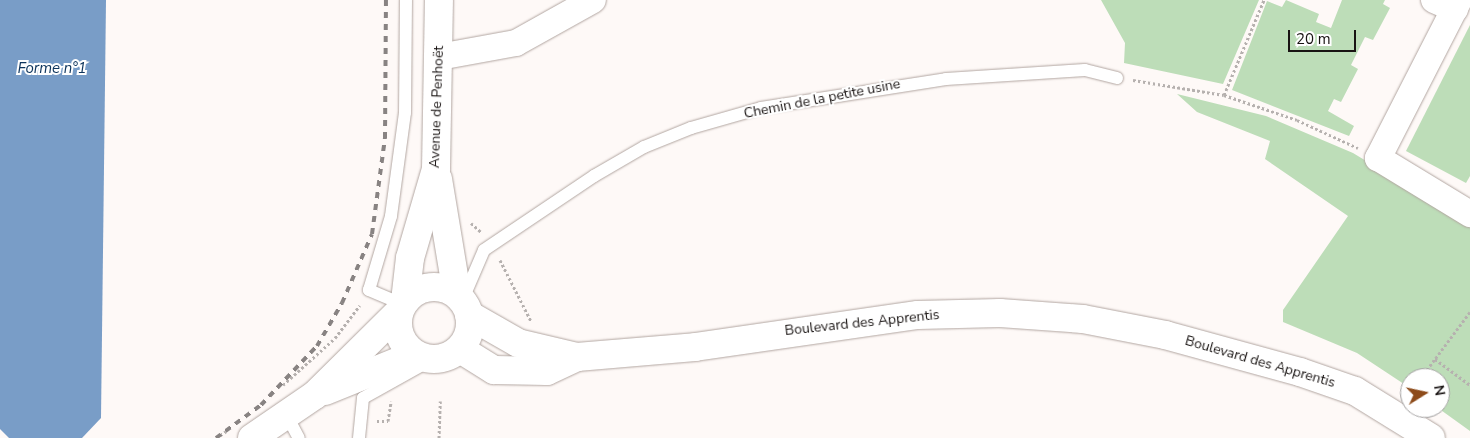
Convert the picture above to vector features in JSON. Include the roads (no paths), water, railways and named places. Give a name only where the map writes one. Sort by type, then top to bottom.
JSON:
[{"type":"main road","name":"Avenue de Penhoët","points":[[402,305],[410,258],[436,169],[439,0]]},
{"type":"main road","points":[[315,395],[423,358],[460,349],[469,335],[436,169]]},
{"type":"main road","points":[[252,438],[315,395],[402,305],[425,287],[463,303],[518,343],[577,357]]},
{"type":"main road","points":[[402,305],[398,329],[423,358]]},
{"type":"main road","name":"Boulevard des Apprentis","points":[[460,349],[494,370],[547,371],[577,357],[695,347],[918,314],[1000,313],[1083,319],[1202,344],[1300,372],[1355,391],[1431,438]]},
{"type":"street","points":[[439,57],[516,43],[593,0]]},
{"type":"street","points":[[1449,3],[1378,158],[1470,214]]},
{"type":"lane","points":[[402,305],[369,290],[391,216],[405,113],[406,0]]},
{"type":"lane","name":"Chemin de la petite usine","points":[[463,303],[484,250],[644,147],[761,108],[882,86],[992,75],[1085,70],[1117,78]]},
{"type":"lane","points":[[359,438],[364,398],[423,358]]},
{"type":"lane","points":[[286,414],[299,438]]},
{"type":"water","name":"Forme n°1","points":[[0,0],[106,0],[101,418],[82,438],[9,438],[0,429]]},
{"type":"railway","points":[[216,438],[261,405],[317,346],[342,303],[372,234],[385,138],[386,0]]}]
